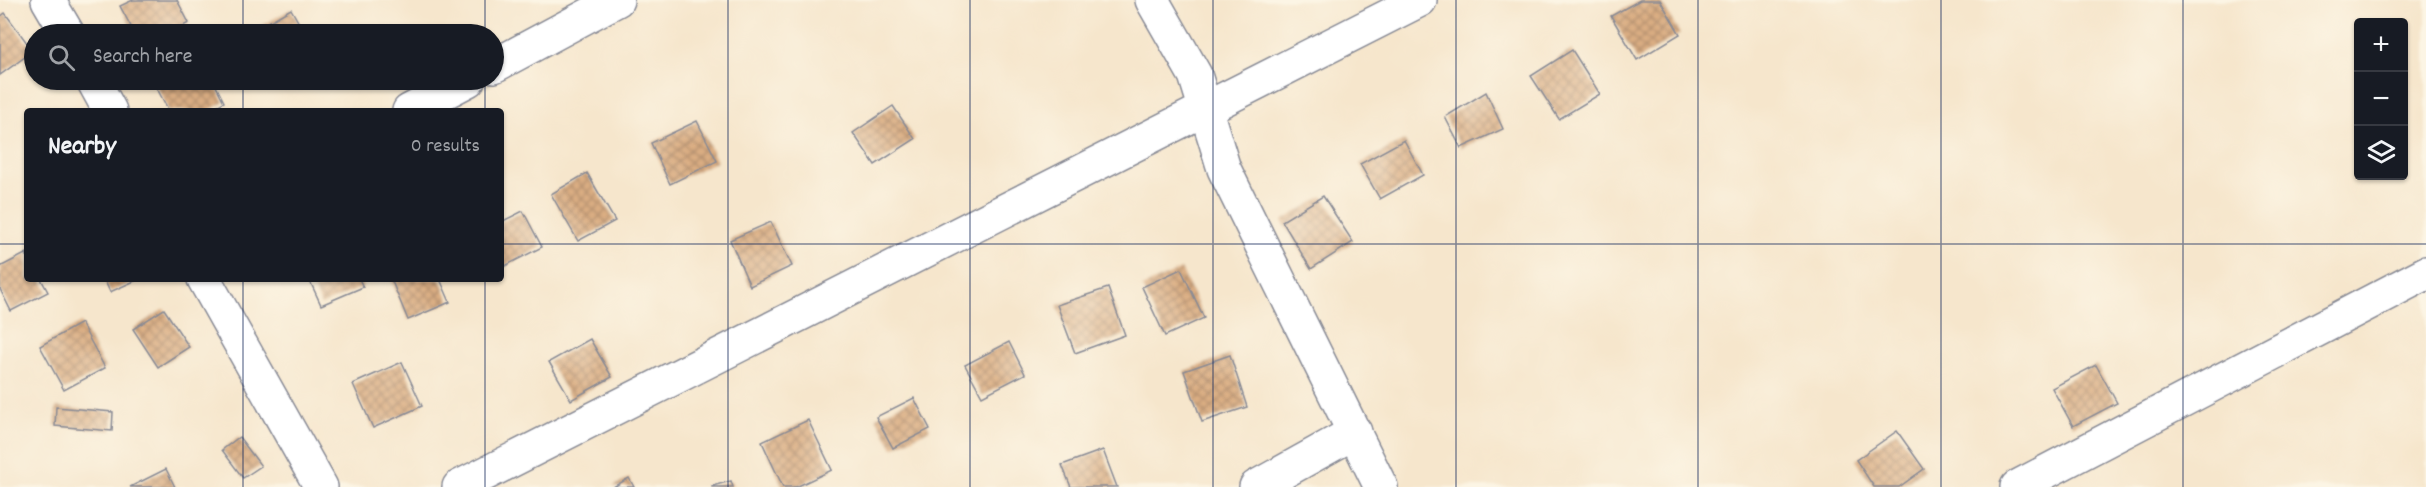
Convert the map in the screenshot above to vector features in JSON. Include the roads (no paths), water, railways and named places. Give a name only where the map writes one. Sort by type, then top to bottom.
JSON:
[{"type":"street","points":[[48,0],[62,24]]},
{"type":"street","points":[[504,61],[617,0]]},
{"type":"street","points":[[1152,0],[1195,75],[1224,169],[1381,487]]},
{"type":"street","points":[[459,487],[1420,0]]},
{"type":"street","points":[[98,90],[108,108]]},
{"type":"street","points":[[415,108],[449,90]]},
{"type":"street","points":[[2017,487],[2426,273]]},
{"type":"street","points":[[206,282],[321,487]]},
{"type":"street","points":[[1256,487],[1355,432]]}]
